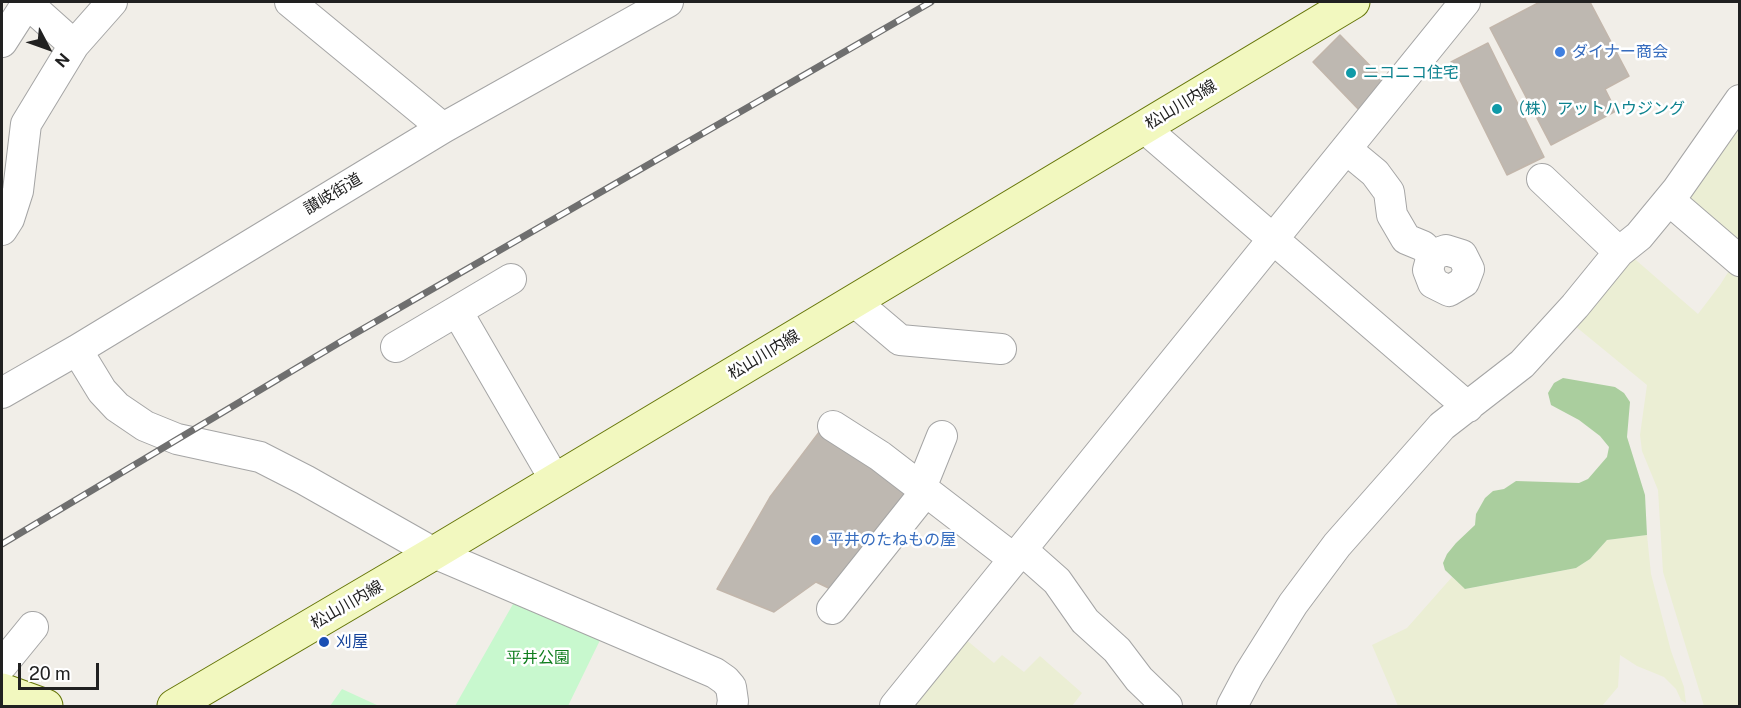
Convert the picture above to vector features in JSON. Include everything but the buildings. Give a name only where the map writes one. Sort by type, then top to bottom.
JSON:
[{"type":"main road","name":"松山川内線","points":[[174,706],[434,554],[1353,2]]},
{"type":"main road","points":[[2,690],[46,706]]},
{"type":"street","points":[[2,42],[27,2],[74,45]]},
{"type":"street","points":[[2,230],[9,219],[18,191],[26,124],[74,45],[112,2]]},
{"type":"street","points":[[290,2],[443,128]]},
{"type":"street","name":"讃岐街道","points":[[2,393],[443,128],[668,2]]},
{"type":"street","points":[[895,706],[1465,2]]},
{"type":"street","points":[[1232,706],[1249,674],[1293,604],[1337,545],[1442,426],[1522,364],[1575,306],[1619,252],[1639,236],[1669,200],[1740,100]]},
{"type":"street","points":[[1143,127],[1468,407]]},
{"type":"street","points":[[1346,149],[1375,173],[1389,192],[1392,215],[1406,239],[1423,246],[1432,255]]},
{"type":"street","points":[[1542,178],[1619,252]]},
{"type":"street","points":[[1669,200],[1740,261]]},
{"type":"street","points":[[396,347],[510,279]]},
{"type":"street","points":[[854,301],[900,340],[1002,349]]},
{"type":"street","points":[[457,310],[555,480]]},
{"type":"street","points":[[77,350],[102,391],[117,407],[145,426],[177,440],[260,457],[305,480],[434,554],[715,673],[731,687],[732,706]]},
{"type":"street","points":[[832,426],[880,456],[923,489],[1057,581],[1084,621],[1116,650],[1139,679],[1167,706]]},
{"type":"street","points":[[832,609],[923,489],[942,436]]},
{"type":"street","points":[[2,665],[33,627]]},
{"type":"green space","points":[[1739,115],[1739,253],[1679,201]]},
{"type":"green space","points":[[1629,254],[1698,314],[1739,255],[1739,706],[1704,706],[1663,572],[1658,490],[1642,451],[1640,435],[1647,385],[1575,326]]},
{"type":"green space","points":[[1563,378],[1615,387],[1624,393],[1630,402],[1627,437],[1645,495],[1647,535],[1607,540],[1590,559],[1576,568],[1465,589],[1445,570],[1443,563],[1456,543],[1475,525],[1476,514],[1485,498],[1493,491],[1504,489],[1516,481],[1579,483],[1588,479],[1607,457],[1609,447],[1600,436],[1579,420],[1551,405],[1548,393],[1554,383]]},
{"type":"green space","points":[[1647,535],[1651,574],[1671,651],[1684,687],[1686,703],[1681,700],[1676,689],[1664,677],[1637,666],[1620,655],[1618,687],[1602,706],[1398,706],[1372,645],[1407,628],[1452,577],[1466,589],[1576,568],[1590,559],[1607,540]]},
{"type":"green space","name":"平井公園","points":[[517,597],[603,634],[568,706],[455,706]]},
{"type":"green space","points":[[964,638],[994,663],[1002,655],[1024,672],[1040,656],[1082,693],[1072,706],[909,706]]},
{"type":"green space","points":[[342,689],[379,706],[330,706]]},
{"type":"railway","points":[[2,544],[342,341],[931,2]]},
{"type":"place","name":"ダイナー商会","points":[[1560,52]]},
{"type":"place","name":"ニコニコ住宅","points":[[1351,73]]},
{"type":"place","name":"（株）アットハウジング","points":[[1497,109]]},
{"type":"place","name":"平井のたねもの屋","points":[[816,540]]},
{"type":"place","name":"刈屋","points":[[324,642]]}]
